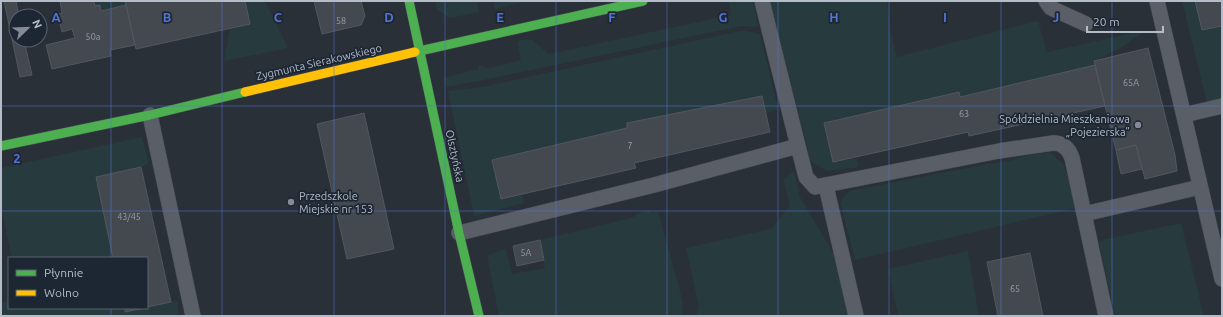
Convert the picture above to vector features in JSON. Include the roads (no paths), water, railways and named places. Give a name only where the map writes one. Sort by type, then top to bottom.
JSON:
[{"type":"street","name":"Olsztyńska","points":[[409,1],[459,233],[479,316]]},
{"type":"street","name":"Zygmunta Sierakowskiego","points":[[1,146],[150,115],[420,51],[643,1]]},
{"type":"lane","points":[[762,1],[806,177],[815,187],[999,151],[1059,143],[1069,150],[1072,158],[1106,316]]},
{"type":"lane","points":[[1046,1],[1051,8],[1086,24]]},
{"type":"lane","points":[[1157,1],[1222,279]]},
{"type":"lane","points":[[1184,115],[1222,106]]},
{"type":"lane","points":[[150,115],[193,316]]},
{"type":"lane","points":[[459,233],[654,185],[798,146]]},
{"type":"lane","points":[[826,186],[856,316]]},
{"type":"lane","points":[[1084,214],[1200,187]]},
{"type":"place","name":"Spółdzielnia Mieszkaniowa „Pojezierska”","points":[[1138,125]]},
{"type":"place","name":"Przedszkole Miejskie nr 153","points":[[291,202]]}]
